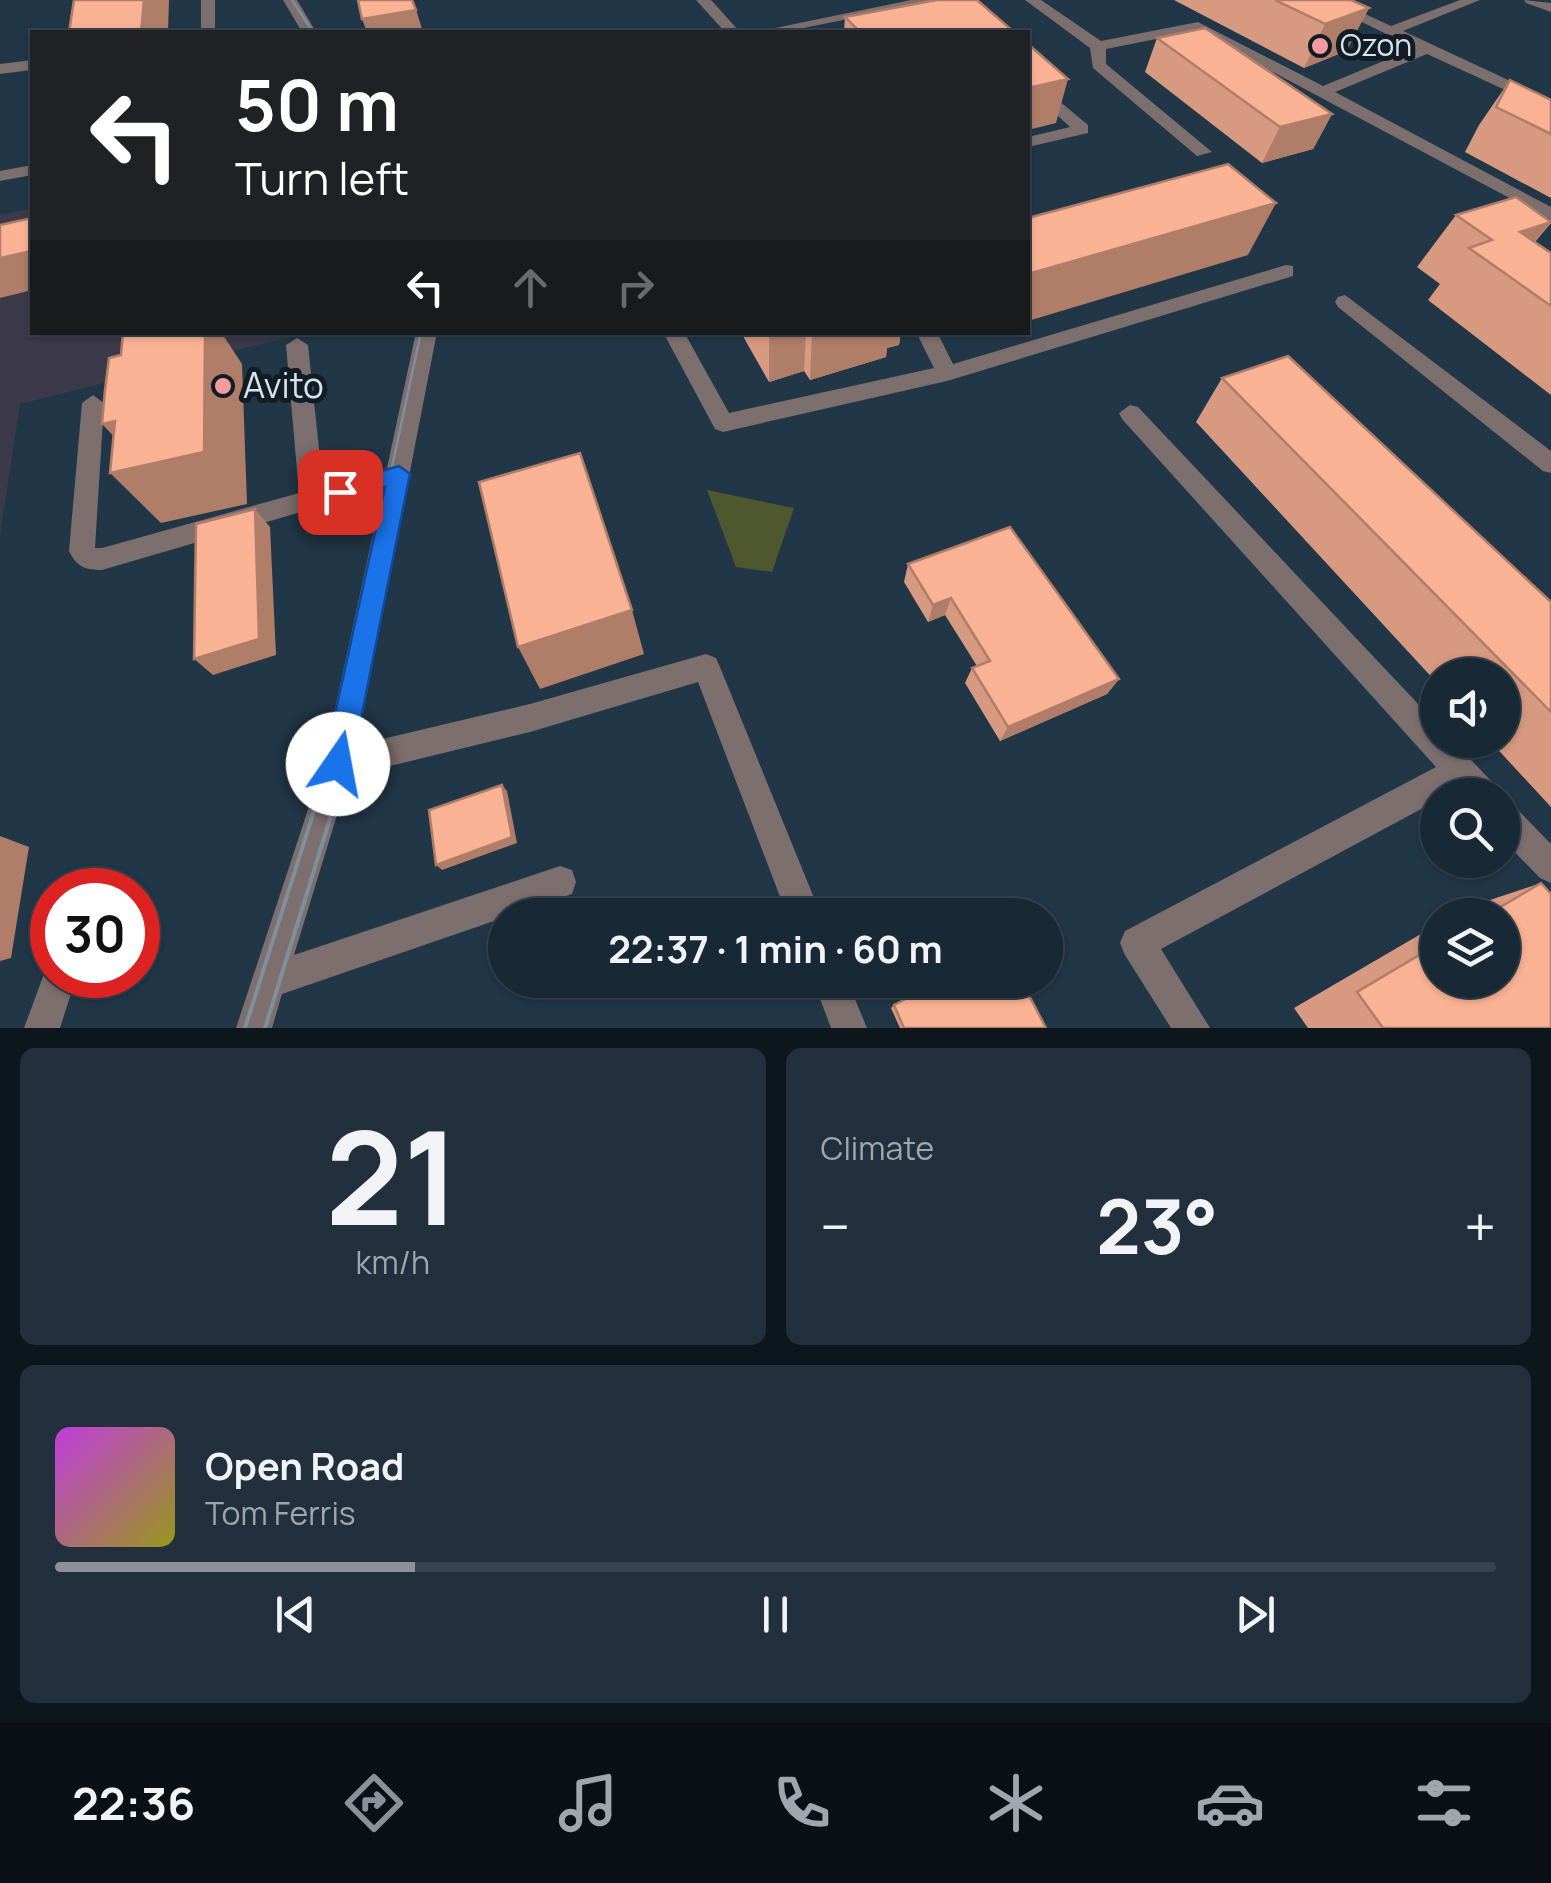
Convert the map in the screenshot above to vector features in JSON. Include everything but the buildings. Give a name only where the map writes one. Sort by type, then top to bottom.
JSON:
[{"type":"street","points":[[208,0],[208,30]]},
{"type":"street","points":[[290,0],[309,30]]},
{"type":"street","points":[[703,0],[732,30]]},
{"type":"street","points":[[774,30],[934,0]]},
{"type":"street","points":[[1032,0],[1098,46],[1198,26],[1551,214]]},
{"type":"street","points":[[1324,0],[1551,106]]},
{"type":"street","points":[[1391,31],[1473,0]]},
{"type":"street","points":[[1531,0],[1551,8]]},
{"type":"street","points":[[1098,46],[1098,64],[1203,152]]},
{"type":"street","points":[[1322,92],[1428,48]]},
{"type":"street","points":[[0,69],[30,65]]},
{"type":"street","points":[[1030,82],[1082,129],[1030,142]]},
{"type":"street","points":[[0,176],[30,170]]},
{"type":"street","points":[[675,335],[723,424],[947,373],[1286,271]]},
{"type":"street","points":[[1345,302],[1551,464]]},
{"type":"street","points":[[254,1028],[338,764],[426,335]]},
{"type":"street","points":[[928,335],[947,373]]},
{"type":"street","points":[[298,345],[312,500]]},
{"type":"street","points":[[92,403],[82,551],[89,559],[102,559],[399,474]]},
{"type":"street","points":[[1130,413],[1467,778]]},
{"type":"street","points":[[338,764],[530,718],[706,667],[797,898]]},
{"type":"street","points":[[1192,1028],[1136,943],[1420,808]]},
{"type":"street","points":[[1520,835],[1551,867]]},
{"type":"street","points":[[272,980],[560,882]]},
{"type":"street","points":[[42,1028],[52,998]]},
{"type":"street","points":[[837,998],[848,1028]]},
{"type":"shaded area","points":[[30,208],[30,335],[298,335],[20,404],[0,536],[0,215]]},
{"type":"green space","points":[[707,490],[794,508],[772,572],[736,567]]},
{"type":"tram line","points":[[292,0],[312,30]]},
{"type":"tram line","points":[[347,676],[420,335]]},
{"type":"tram line","points":[[365,676],[394,536]]},
{"type":"tram line","points":[[245,1028],[328,767],[348,674]]},
{"type":"tram line","points":[[265,1028],[348,761],[366,674]]},
{"type":"place","name":"Ozon","points":[[1320,46]]},
{"type":"place","name":"Avito","points":[[223,386]]},
{"type":"route","points":[[338,764],[399,474],[340,492]]}]
